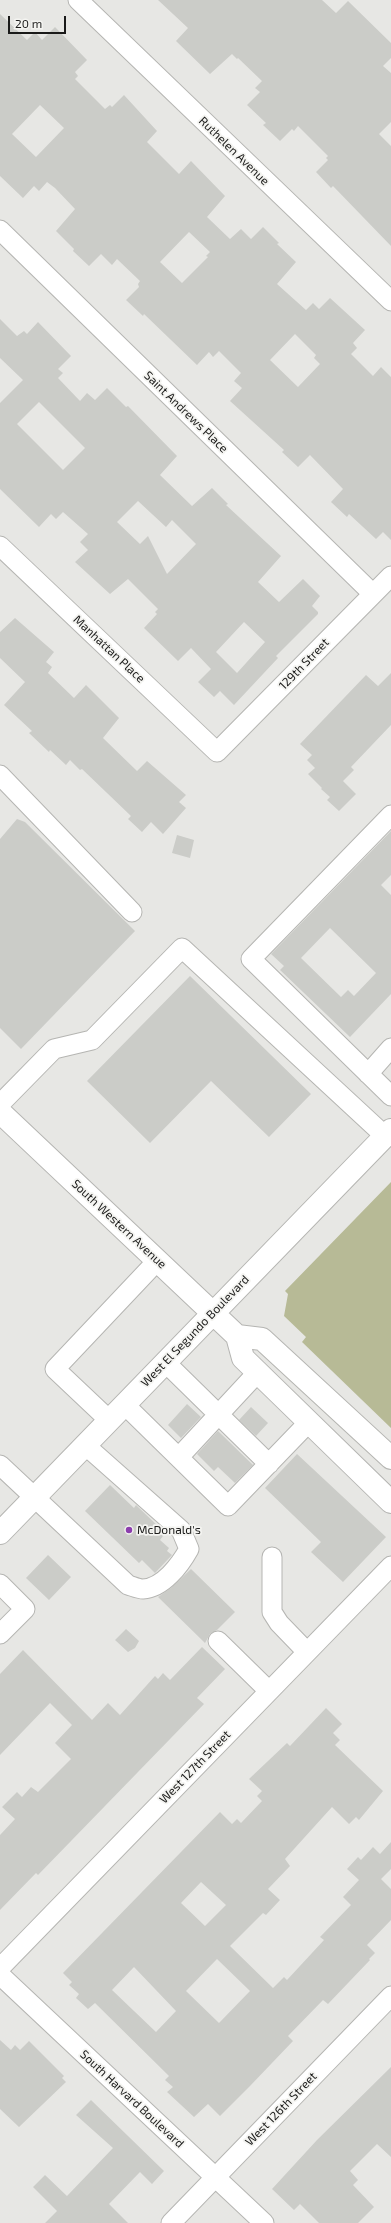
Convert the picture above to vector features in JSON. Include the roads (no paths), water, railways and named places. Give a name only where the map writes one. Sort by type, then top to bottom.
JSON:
[{"type":"main road","name":"South Western Avenue","points":[[0,1112],[237,1336]]},
{"type":"main road","name":"West El Segundo Boulevard","points":[[0,1533],[388,1133]]},
{"type":"main road","points":[[391,1458],[262,1339],[237,1336],[243,1358],[391,1502]]},
{"type":"street","name":"Ruthelen Avenue","points":[[78,0],[391,301]]},
{"type":"street","name":"Saint Andrews Place","points":[[0,230],[373,594]]},
{"type":"street","name":"Manhattan Place","points":[[0,546],[218,752]]},
{"type":"street","name":"129th Street","points":[[218,752],[391,576]]},
{"type":"street","points":[[0,775],[132,912]]},
{"type":"street","points":[[391,815],[251,959],[391,1096]]},
{"type":"street","points":[[0,1104],[54,1049],[92,1040],[182,948],[388,1133]]},
{"type":"street","points":[[368,1074],[391,1048]]},
{"type":"street","points":[[109,1420],[55,1369],[158,1260]]},
{"type":"street","points":[[165,1362],[219,1413],[269,1464]]},
{"type":"street","points":[[179,1456],[258,1372]]},
{"type":"street","points":[[124,1404],[179,1456],[228,1506],[309,1422]]},
{"type":"street","points":[[0,1465],[128,1585],[143,1589],[164,1580],[180,1565],[189,1549],[181,1530],[85,1445]]},
{"type":"street","points":[[272,1557],[272,1612],[279,1623],[307,1652]]},
{"type":"street","name":"West 127th Street","points":[[0,1968],[391,1566]]},
{"type":"street","points":[[0,1584],[25,1609],[0,1634]]},
{"type":"street","points":[[218,1641],[269,1691]]},
{"type":"street","name":"South Harvard Boulevard","points":[[0,1975],[216,2176],[264,2223]]},
{"type":"street","name":"West 126th Street","points":[[171,2223],[391,1996]]},
{"type":"place","name":"McDonald's","points":[[129,1530]]}]
